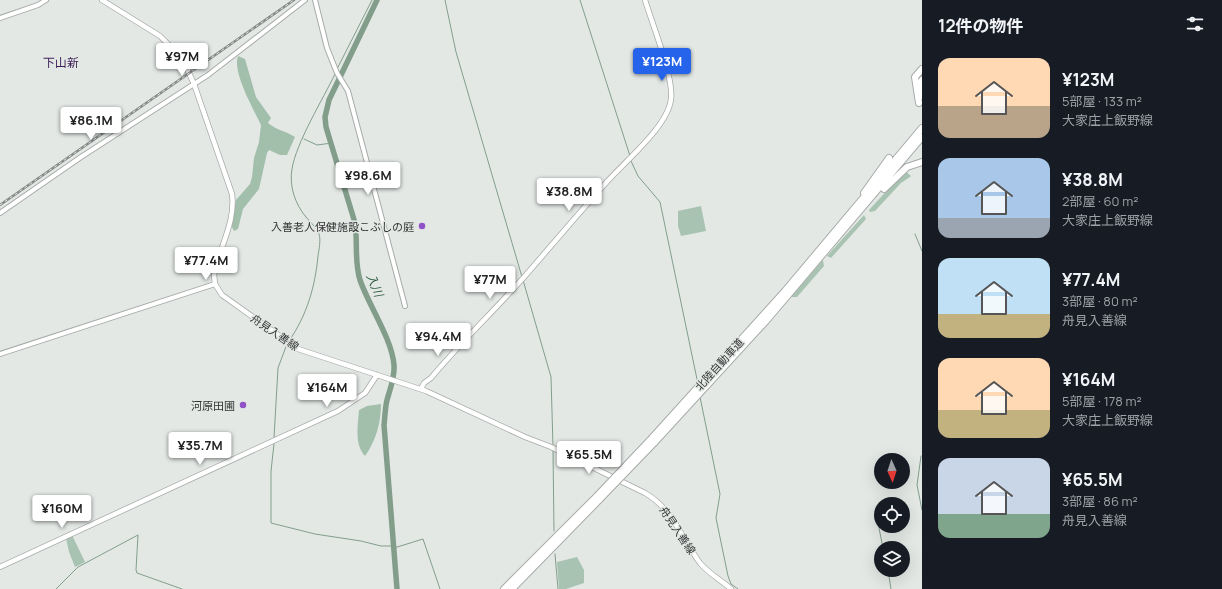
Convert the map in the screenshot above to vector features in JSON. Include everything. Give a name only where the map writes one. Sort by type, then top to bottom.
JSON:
[{"type":"highway","points":[[918,100],[915,77],[922,69]]},
{"type":"highway","points":[[918,100],[919,86],[922,80]]},
{"type":"highway","name":"北陸自動車道","points":[[512,589],[653,440],[764,319],[922,128]]},
{"type":"highway","name":"北陸自動車道","points":[[786,293],[838,238],[922,137]]},
{"type":"highway","points":[[827,242],[889,158]]},
{"type":"highway","points":[[838,238],[900,173],[911,165],[922,162]]},
{"type":"highway","name":"北陸自動車道","points":[[504,589],[598,497]]},
{"type":"main road","points":[[102,0],[160,36],[174,48],[184,62],[194,84],[233,202],[231,218],[216,265],[215,284]]},
{"type":"main road","points":[[421,389],[424,383],[431,378],[523,278],[662,121],[671,99],[670,80],[645,0]]},
{"type":"main road","name":"舟見入善線","points":[[215,284],[222,295],[291,345],[309,353],[421,389],[551,447],[652,497],[666,510],[704,567],[731,589]]},
{"type":"main road","points":[[0,567],[278,440],[345,407],[365,393],[378,375]]},
{"type":"street","points":[[0,18],[38,5],[46,0]]},
{"type":"street","points":[[0,213],[80,157],[194,84],[305,0]]},
{"type":"street","points":[[315,0],[327,48],[338,75],[348,91],[405,306]]},
{"type":"street","points":[[0,354],[215,284]]},
{"type":"green space","points":[[238,56],[245,59],[256,97],[271,118],[268,123],[295,137],[287,155],[280,155],[269,150],[267,153],[259,189],[243,209],[238,229],[234,231],[231,225],[236,200],[250,184],[261,125],[241,81],[237,63]]},
{"type":"green space","points":[[905,171],[911,176],[901,183],[875,211],[870,212],[869,210]]},
{"type":"green space","points":[[701,206],[706,231],[681,236],[678,226],[678,211]]},
{"type":"green space","points":[[864,215],[866,219],[831,258],[827,256]]},
{"type":"green space","points":[[823,260],[824,266],[797,297],[791,297]]},
{"type":"green space","points":[[381,404],[377,431],[365,456],[359,446],[358,440],[359,410],[367,406]]},
{"type":"green space","points":[[72,535],[85,562],[75,567],[69,552],[66,538]]},
{"type":"green space","points":[[577,557],[584,570],[584,583],[566,589],[559,589],[557,562]]},
{"type":"waterway","points":[[337,69],[372,0]]},
{"type":"waterway","name":"入川","points":[[377,0],[329,100],[325,117],[326,127],[355,223],[358,273],[364,290],[389,344],[394,365],[393,378],[386,403],[384,425],[397,589]]},
{"type":"waterway","points":[[445,0],[456,52],[522,277]]},
{"type":"waterway","points":[[580,0],[630,156]]},
{"type":"waterway","points":[[289,341],[301,321],[309,300],[315,279],[320,242],[318,232],[302,212],[296,201],[291,182],[292,169],[304,134],[335,74]]},
{"type":"waterway","points":[[304,139],[317,145],[332,143]]},
{"type":"waterway","points":[[631,161],[638,176],[660,202],[698,384]]},
{"type":"waterway","points":[[915,234],[922,251]]},
{"type":"waterway","points":[[523,280],[551,377],[553,446]]},
{"type":"waterway","points":[[274,438],[278,368],[287,344]]},
{"type":"waterway","points":[[700,397],[720,494],[716,518],[728,576],[731,584],[738,589]]},
{"type":"waterway","points":[[274,444],[271,471],[271,523],[315,534],[361,541],[381,546],[394,546]]},
{"type":"waterway","points":[[553,450],[554,531]]},
{"type":"waterway","points":[[921,456],[917,485],[922,510]]},
{"type":"waterway","points":[[880,533],[882,541]]},
{"type":"waterway","points":[[56,589],[78,567],[138,535],[137,573],[182,589]]},
{"type":"waterway","points":[[394,548],[423,539],[440,589]]},
{"type":"waterway","points":[[555,554],[558,589]]},
{"type":"waterway","points":[[889,577],[891,589]]},
{"type":"railway","points":[[0,205],[294,0]]},
{"type":"place","name":"入善老人保健施設こぶしの庭","points":[[422,226]]},
{"type":"place","name":"河原田圃","points":[[243,405]]},
{"type":"district","name":"下山新","points":[[61,62]]}]
